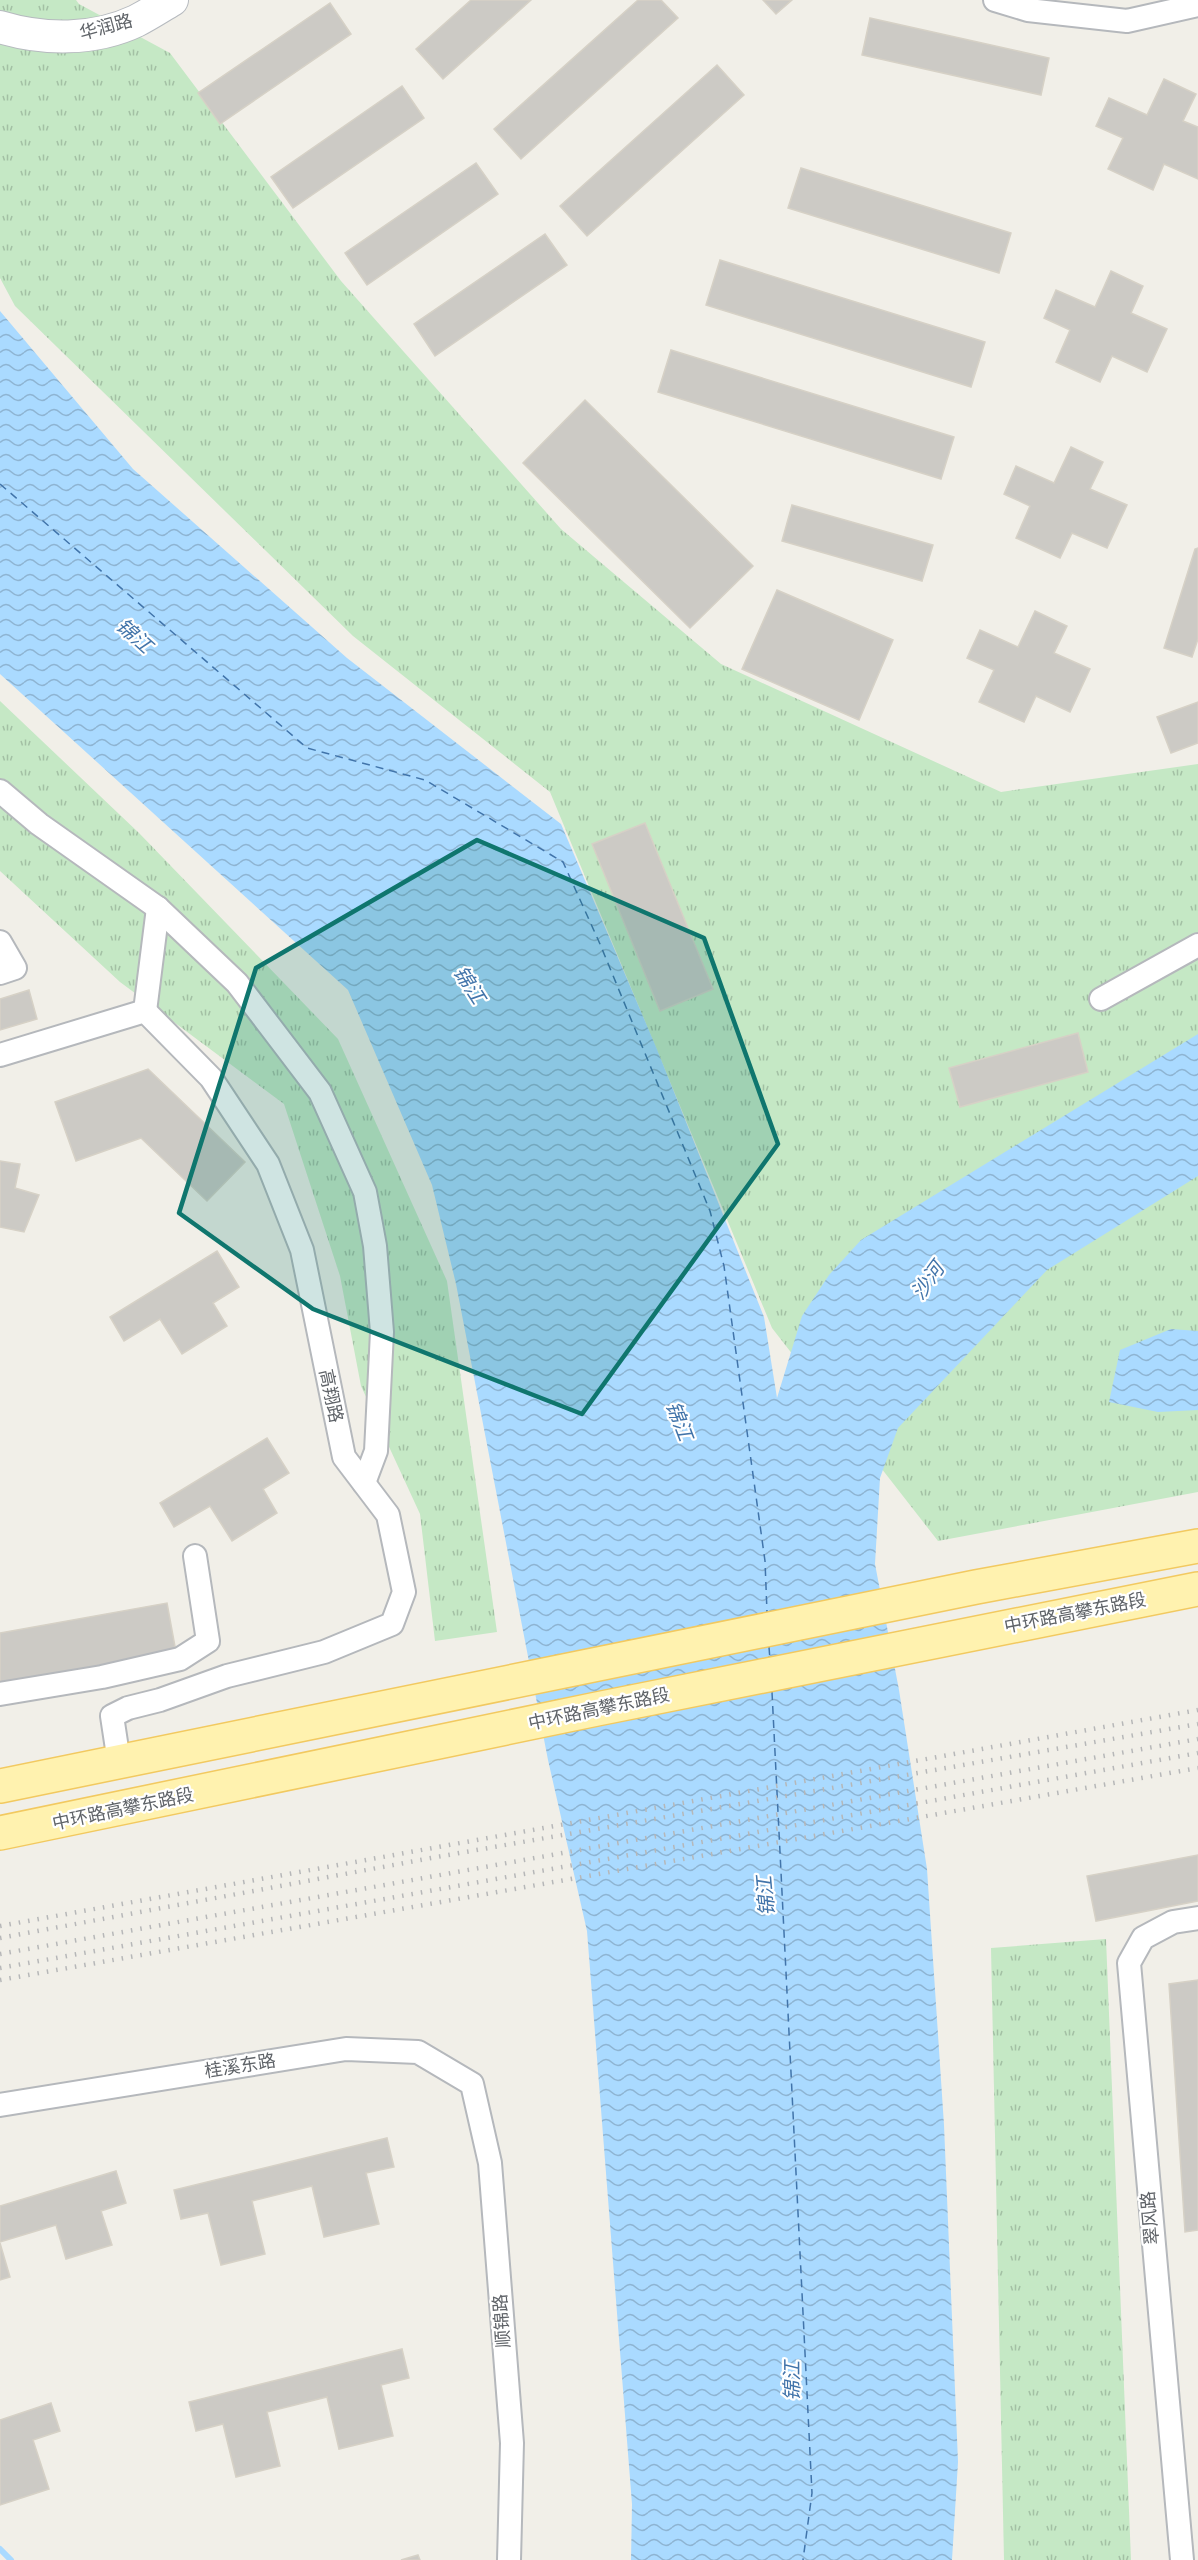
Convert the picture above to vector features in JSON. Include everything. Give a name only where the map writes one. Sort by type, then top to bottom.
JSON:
[{"type":"main road","points":[[0,1786],[976,1587],[1198,1546]]},
{"type":"main road","name":"中环路高攀东路段","points":[[0,1833],[1198,1589]]},
{"type":"street","name":"华润路","points":[[0,27],[23,34],[82,37],[134,22],[172,0]]},
{"type":"street","points":[[994,0],[1028,10],[1127,21],[1198,5]]},
{"type":"street","points":[[0,791],[39,824],[158,908],[237,983],[320,1092],[365,1192],[375,1246],[382,1332],[376,1451],[364,1483]]},
{"type":"street","points":[[0,1055],[145,1011],[158,908]]},
{"type":"street","points":[[0,942],[15,968],[0,974]]},
{"type":"street","points":[[1101,999],[1198,945]]},
{"type":"street","name":"高翔路","points":[[119,1762],[112,1716],[128,1708],[160,1700],[227,1676],[324,1652],[392,1624],[404,1592],[388,1515],[344,1457],[302,1250],[268,1164],[211,1078],[145,1011]]},
{"type":"street","points":[[0,1694],[102,1677],[180,1659],[208,1641],[195,1556]]},
{"type":"street","name":"翠风路","points":[[1182,2560],[1129,1963],[1143,1938],[1173,1922],[1198,1918]]},
{"type":"street","name":"桂溪东路","points":[[0,2105],[346,2049],[418,2052],[472,2084]]},
{"type":"street","name":"顺锦路","points":[[472,2084],[490,2163],[512,2443],[509,2560]]},
{"type":"highlighted area","points":[[477,840],[704,938],[778,1144],[582,1414],[313,1309],[179,1213],[256,968]]},
{"type":"green space","points":[[0,0],[76,0],[79,4],[170,53],[341,281],[561,529],[721,664],[1001,792],[1198,764],[1198,1492],[938,1541],[772,1328],[550,792],[353,636],[15,306],[0,278]]},
{"type":"green space","points":[[0,701],[139,833],[338,1039],[447,1281],[497,1632],[435,1641],[420,1514],[361,1386],[340,1276],[284,1104],[120,982],[0,871]]},
{"type":"green space","points":[[1106,1939],[1131,2560],[1004,2560],[991,1948]]},
{"type":"water","points":[[0,311],[133,469],[347,658],[561,824],[656,1047],[764,1317],[777,1398],[802,1316],[829,1275],[861,1240],[1198,1034],[1198,1176],[1047,1270],[898,1428],[880,1478],[875,1564],[899,1690],[927,1869],[944,2125],[958,2462],[952,2560],[631,2560],[632,2504],[587,1931],[548,1760],[456,1284],[432,1185],[348,990],[0,674]]},
{"type":"water","points":[[1171,1329],[1198,1331],[1198,1410],[1158,1412],[1109,1402],[1120,1350]]},
{"type":"building","points":[[471,0],[531,0],[443,79],[416,49]]},
{"type":"building","points":[[638,0],[661,0],[678,18],[521,159],[494,129]]},
{"type":"building","points":[[763,0],[792,0],[776,14]]},
{"type":"building","points":[[330,3],[351,34],[220,124],[198,93]]},
{"type":"building","points":[[870,18],[1049,58],[1041,95],[862,55]]},
{"type":"building","points":[[717,65],[744,95],[587,236],[560,206]]},
{"type":"building","points":[[1164,79],[1196,94],[1183,121],[1198,127],[1198,179],[1164,164],[1153,190],[1108,169],[1123,138],[1096,126],[1109,98],[1147,115]]},
{"type":"building","points":[[402,86],[424,118],[293,208],[271,177]]},
{"type":"building","points":[[476,163],[498,194],[367,285],[345,253]]},
{"type":"building","points":[[801,168],[1011,233],[999,273],[788,208]]},
{"type":"building","points":[[545,234],[567,265],[435,356],[414,324]]},
{"type":"building","points":[[720,260],[985,342],[971,387],[706,305]]},
{"type":"building","points":[[1111,271],[1143,286],[1131,313],[1167,329],[1147,372],[1112,356],[1100,382],[1056,362],[1070,330],[1044,318],[1056,290],[1095,307]]},
{"type":"building","points":[[671,350],[954,437],[941,479],[658,392]]},
{"type":"building","points":[[585,400],[753,566],[690,628],[523,463]]},
{"type":"building","points":[[1071,447],[1103,462],[1090,489],[1127,505],[1107,548],[1072,533],[1060,558],[1016,538],[1030,506],[1004,494],[1016,466],[1054,483]]},
{"type":"building","points":[[792,505],[933,545],[922,581],[782,541]]},
{"type":"building","points":[[1198,548],[1198,639],[1192,657],[1164,648],[1195,549]]},
{"type":"building","points":[[777,590],[893,640],[859,720],[742,669]]},
{"type":"building","points":[[1035,611],[1067,626],[1054,653],[1090,669],[1070,712],[1036,696],[1024,722],[979,702],[994,670],[967,658],[980,630],[1018,647]]},
{"type":"building","points":[[1198,702],[1198,743],[1171,753],[1157,717]]},
{"type":"building","points":[[645,823],[713,989],[660,1011],[592,844]]},
{"type":"building","points":[[29,990],[37,1019],[0,1030],[0,999]]},
{"type":"building","points":[[1078,1033],[1088,1072],[960,1107],[949,1068]]},
{"type":"building","points":[[148,1069],[245,1162],[207,1201],[141,1138],[76,1161],[55,1102]]},
{"type":"building","points":[[0,1161],[20,1164],[15,1188],[39,1195],[24,1232],[0,1227]]},
{"type":"building","points":[[217,1251],[239,1287],[213,1303],[227,1326],[182,1354],[160,1319],[124,1341],[110,1317]]},
{"type":"building","points":[[267,1438],[289,1473],[263,1489],[277,1513],[232,1541],[210,1506],[174,1527],[160,1503]]},
{"type":"building","points":[[167,1603],[176,1652],[0,1684],[0,1633]]},
{"type":"building","points":[[1198,1855],[1198,1901],[1096,1921],[1087,1876]]},
{"type":"building","points":[[1198,1980],[1198,2230],[1185,2232],[1169,1984]]},
{"type":"building","points":[[387,2138],[394,2167],[366,2173],[379,2224],[324,2237],[312,2186],[252,2201],[265,2254],[221,2265],[208,2213],[181,2219],[174,2190]]},
{"type":"building","points":[[116,2171],[126,2203],[101,2211],[112,2245],[66,2259],[56,2225],[0,2242],[0,2206]]},
{"type":"building","points":[[0,2243],[10,2277],[0,2280]]},
{"type":"building","points":[[402,2349],[409,2378],[381,2385],[393,2436],[339,2449],[327,2397],[267,2412],[280,2466],[236,2477],[223,2424],[196,2431],[189,2402]]},
{"type":"building","points":[[51,2403],[60,2431],[33,2440],[49,2489],[0,2505],[0,2420]]},
{"type":"building","points":[[418,2555],[420,2560],[401,2560]]},
{"type":"waterway","points":[[0,2549],[11,2560]]},
{"type":"ferry route","points":[[0,484],[307,748],[425,780],[563,862],[600,944],[710,1211],[724,1266],[765,1561],[767,1612]]},
{"type":"ferry route","points":[[769,1647],[770,1660]]},
{"type":"ferry route","points":[[772,1692],[812,2493],[803,2560]]},
{"type":"railway","points":[[0,1926],[1198,1710]]},
{"type":"railway","points":[[0,1938],[431,1858],[1198,1724]]},
{"type":"railway","points":[[0,1954],[1198,1739]]},
{"type":"railway","points":[[0,1968],[1198,1753]]},
{"type":"railway","points":[[0,1980],[1198,1768]]},
{"type":"water label","name":"锦江","points":[[134,636]]},
{"type":"water label","name":"锦江","points":[[469,985]]},
{"type":"water label","name":"沙河","points":[[928,1281]]},
{"type":"water label","name":"锦江","points":[[679,1421]]},
{"type":"water label","name":"锦江","points":[[766,1896]]},
{"type":"water label","name":"锦江","points":[[792,2381]]}]
